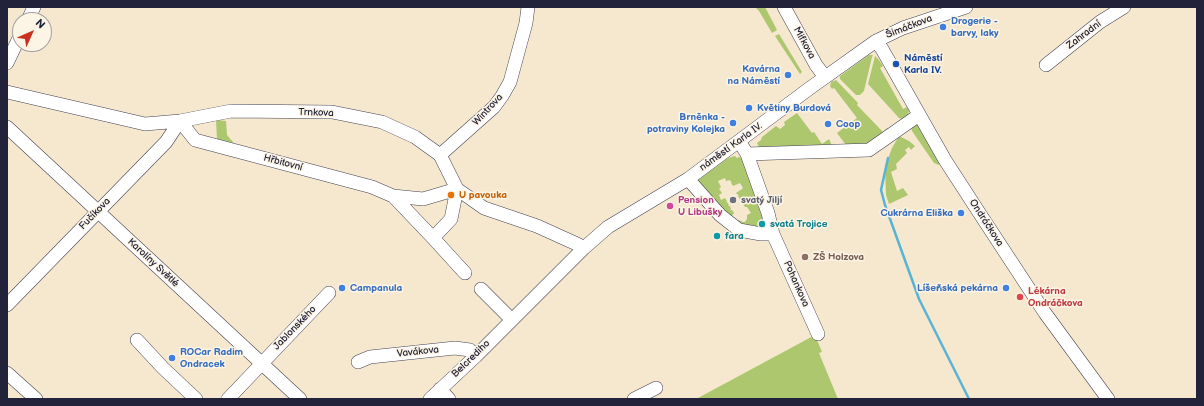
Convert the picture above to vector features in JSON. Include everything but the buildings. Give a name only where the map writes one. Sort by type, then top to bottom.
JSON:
[{"type":"street","name":"Mifkova","points":[[784,7],[816,65],[825,77]]},
{"type":"street","name":"Šimáčkova","points":[[876,41],[903,28],[966,7]]},
{"type":"street","name":"Zahradní","points":[[1046,65],[1100,22],[1124,7]]},
{"type":"street","name":"Wintrova","points":[[440,155],[494,107],[502,96],[510,82],[529,8]]},
{"type":"street","name":"náměstí Karla IV.","points":[[584,248],[608,227],[688,179],[876,41]]},
{"type":"street","name":"Ondráčkova","points":[[876,41],[945,160],[1041,307],[1108,399]]},
{"type":"street","points":[[7,63],[12,52]]},
{"type":"street","name":"Trnkova","points":[[7,92],[145,124],[180,121],[231,111],[332,112],[382,122],[415,137],[440,155],[457,188],[484,208],[537,226],[584,248]]},
{"type":"street","name":"náměstí Karla IV.","points":[[747,154],[869,150],[919,115]]},
{"type":"street","name":"Hřbitovní","points":[[180,121],[195,140],[372,188],[393,196],[423,199],[457,188]]},
{"type":"street","name":"Fučíkova","points":[[7,304],[166,142],[180,121]]},
{"type":"street","name":"Karolíny Světlé","points":[[7,127],[300,399]]},
{"type":"street","name":"Pohankova","points":[[738,141],[747,154],[768,213],[773,234],[818,334]]},
{"type":"street","points":[[688,179],[720,215],[739,230],[761,234],[773,234]]},
{"type":"street","points":[[433,238],[451,218],[457,188]]},
{"type":"street","name":"Hřbitovní","points":[[393,196],[465,273]]},
{"type":"street","name":"Belcrediho","points":[[430,399],[444,394],[476,356],[584,248]]},
{"type":"street","points":[[481,289],[512,320]]},
{"type":"street","name":"Jablonského","points":[[228,399],[329,293]]},
{"type":"street","points":[[137,340],[163,368],[196,399]]},
{"type":"street","name":"Vavákova","points":[[358,362],[370,356],[455,348],[470,350],[476,356]]},
{"type":"street","points":[[7,373],[36,399]]},
{"type":"street","points":[[634,399],[656,388]]},
{"type":"green space","points":[[755,7],[765,7],[777,30],[772,33]]},
{"type":"green space","points":[[779,34],[802,72],[800,74],[775,36]]},
{"type":"green space","points":[[869,55],[873,55],[864,91],[860,95],[856,95],[840,79],[840,76]]},
{"type":"green space","points":[[875,56],[883,66],[880,68],[903,109],[907,107],[909,110],[908,115],[902,119],[899,118],[868,84]]},
{"type":"green space","points":[[836,80],[883,132],[887,128],[889,129],[868,147],[846,145],[837,133],[857,118],[834,88],[832,89],[830,86],[831,82]]},
{"type":"green space","points":[[797,113],[812,133],[814,132],[822,144],[829,139],[833,148],[760,149],[757,143],[762,137],[776,126],[780,129],[785,125],[784,122]]},
{"type":"green space","points":[[216,120],[226,121],[227,135],[234,143],[217,139]]},
{"type":"green space","points":[[916,124],[920,126],[940,162],[939,165],[934,163],[912,131],[911,127]]},
{"type":"green space","points":[[899,136],[915,146],[911,150],[909,147],[905,150],[907,153],[896,164],[897,169],[891,172],[897,191],[903,188],[908,195],[889,204],[886,195],[885,167],[892,148]]},
{"type":"green space","points":[[735,156],[737,158],[743,158],[767,227],[762,230],[736,224],[698,185],[698,180],[728,158]],"holes":[[[725,178],[726,181],[730,180],[733,186],[740,183],[743,188],[736,193],[751,213],[747,215],[745,222],[739,220],[735,222],[732,216],[734,213],[730,210],[731,209],[730,206],[728,206],[727,201],[725,198],[721,200],[719,195],[722,193],[719,189],[721,187],[718,181]]]},
{"type":"green space","points":[[815,335],[822,352],[819,353],[838,399],[698,398]]},
{"type":"waterway","points":[[888,158],[881,190],[885,205],[919,299],[969,399]]},
{"type":"place","name":"Drogerie - barvy, laky","points":[[943,27]]},
{"type":"place","name":"Náměstí Karla IV.","points":[[896,64]]},
{"type":"place","name":"Kavárna na Náměstí","points":[[788,75]]},
{"type":"place","name":"Květiny Burdová","points":[[749,108]]},
{"type":"place","name":"Brněnka - potraviny Kolejka","points":[[733,123]]},
{"type":"place","name":"Coop","points":[[828,124]]},
{"type":"place","name":"U pavouka","points":[[451,195]]},
{"type":"place","name":"svatý Jiljí","points":[[733,200]]},
{"type":"place","name":"Pension U Libušky","points":[[670,206]]},
{"type":"place","name":"Cukrárna Eliška","points":[[961,213]]},
{"type":"place","name":"svatá Trojice","points":[[762,224]]},
{"type":"place","name":"fara","points":[[717,236]]},
{"type":"place","name":"ZŠ Holzova","points":[[805,257]]},
{"type":"place","name":"Campanula","points":[[342,288]]},
{"type":"place","name":"Líšeňská pekárna","points":[[1006,288]]},
{"type":"place","name":"Lékárna Ondráčkova","points":[[1020,297]]},
{"type":"place","name":"ROCar Radim Ondracek","points":[[172,358]]}]
